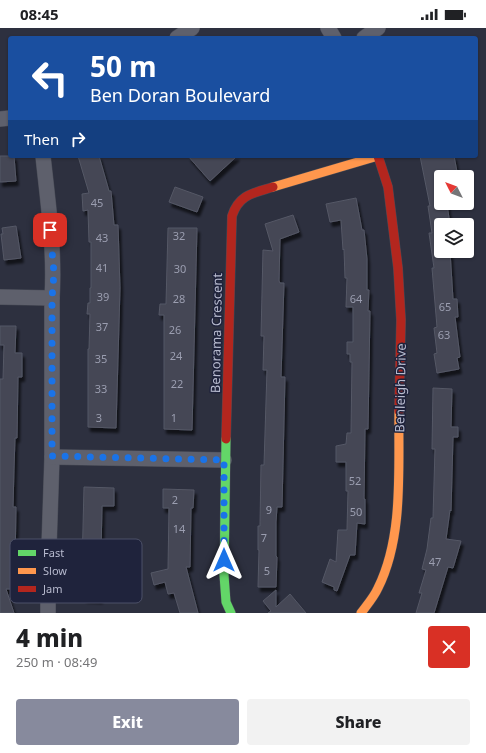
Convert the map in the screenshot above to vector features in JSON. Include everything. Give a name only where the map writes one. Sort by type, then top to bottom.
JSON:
[{"type":"street","points":[[180,36],[192,28]]},
{"type":"street","points":[[367,36],[378,28]]},
{"type":"street","points":[[43,158],[54,273],[52,298],[52,456],[49,539]]},
{"type":"street","name":"Benorama Crescent","points":[[231,613],[226,602],[224,575],[224,460],[232,216],[234,207],[239,201],[248,195],[371,158]]},
{"type":"street","name":"Benleigh Drive","points":[[361,613],[378,589],[389,561],[397,523],[401,320],[398,268],[391,206],[388,188],[379,158]]},
{"type":"street","points":[[0,296],[52,298]]},
{"type":"street","points":[[52,456],[224,460]]},
{"type":"building","points":[[0,156],[14,158],[16,181],[0,182]]},
{"type":"building","points":[[79,158],[100,158],[109,191],[111,191],[114,225],[118,225],[120,288],[116,428],[88,427],[88,349],[90,314],[87,314],[88,303],[90,303],[91,288],[91,242],[89,242],[88,210],[83,211],[82,194],[89,193]]},
{"type":"building","points":[[190,158],[235,158],[210,181]]},
{"type":"building","points":[[420,158],[454,158],[457,170],[434,170],[434,210],[448,210],[449,218],[434,218],[434,258],[450,258],[453,299],[457,299],[458,317],[455,317],[460,357],[457,358],[459,369],[437,373],[434,354],[437,353],[434,328],[437,327],[432,268],[434,268],[429,233],[432,233],[428,206],[430,206]]},
{"type":"building","points":[[175,187],[203,197],[197,212],[169,202]]},
{"type":"building","points":[[356,198],[362,230],[364,230],[367,259],[367,290],[369,290],[368,311],[370,311],[368,429],[365,429],[365,524],[357,523],[355,555],[350,555],[337,591],[334,590],[334,587],[322,582],[330,559],[336,562],[338,530],[347,530],[348,491],[346,491],[346,462],[336,462],[336,446],[346,444],[347,433],[351,433],[352,362],[350,362],[350,354],[347,354],[347,342],[353,342],[353,307],[346,307],[347,278],[345,278],[341,220],[330,222],[326,204]]},
{"type":"building","points":[[293,215],[299,232],[280,239],[279,281],[280,283],[284,283],[281,377],[285,377],[282,507],[277,507],[276,522],[276,587],[258,587],[258,526],[260,526],[261,465],[264,465],[267,370],[263,370],[264,336],[261,336],[263,250],[273,251],[265,224]]},
{"type":"building","points":[[16,226],[21,258],[4,260],[1,234],[3,234],[2,228]]},
{"type":"building","points":[[168,228],[197,228],[192,430],[164,429],[164,315],[159,315],[160,304],[166,304]]},
{"type":"building","points":[[0,326],[16,326],[15,353],[22,353],[22,377],[18,377],[17,438],[15,438],[13,507],[16,507],[15,539],[10,539],[10,589],[6,589],[14,613],[0,613],[0,379],[3,379],[4,345],[0,345]]},
{"type":"building","points":[[433,388],[452,389],[451,427],[458,427],[458,437],[453,437],[451,511],[450,510],[446,539],[461,541],[453,568],[448,567],[434,613],[416,613],[422,593],[419,593],[426,570],[422,569],[427,549],[431,518],[433,518],[435,449],[432,449]]},
{"type":"building","points":[[84,487],[114,488],[114,506],[102,506],[101,539],[83,539]]},
{"type":"building","points":[[163,489],[194,490],[193,508],[191,508],[190,567],[186,567],[198,613],[180,613],[174,593],[168,594],[165,582],[154,585],[151,573],[168,569],[169,508],[163,508]]},
{"type":"building","points":[[276,590],[276,607],[290,594],[306,613],[268,613],[271,611],[263,601]]},
{"type":"traffic: fast","points":[[226,439],[224,575],[226,602],[231,613]]},
{"type":"traffic: slow","points":[[273,187],[371,158]]},
{"type":"traffic: slow","points":[[361,613],[378,588],[386,568],[392,546],[398,501],[399,411]]},
{"type":"traffic: jam","points":[[379,158],[388,187],[398,268],[401,320],[399,411]]},
{"type":"traffic: jam","points":[[226,439],[232,216],[235,209],[243,199],[254,193],[273,187]]},
{"type":"route","points":[[50,230],[54,273],[52,298],[52,456],[224,460],[224,560]]}]
